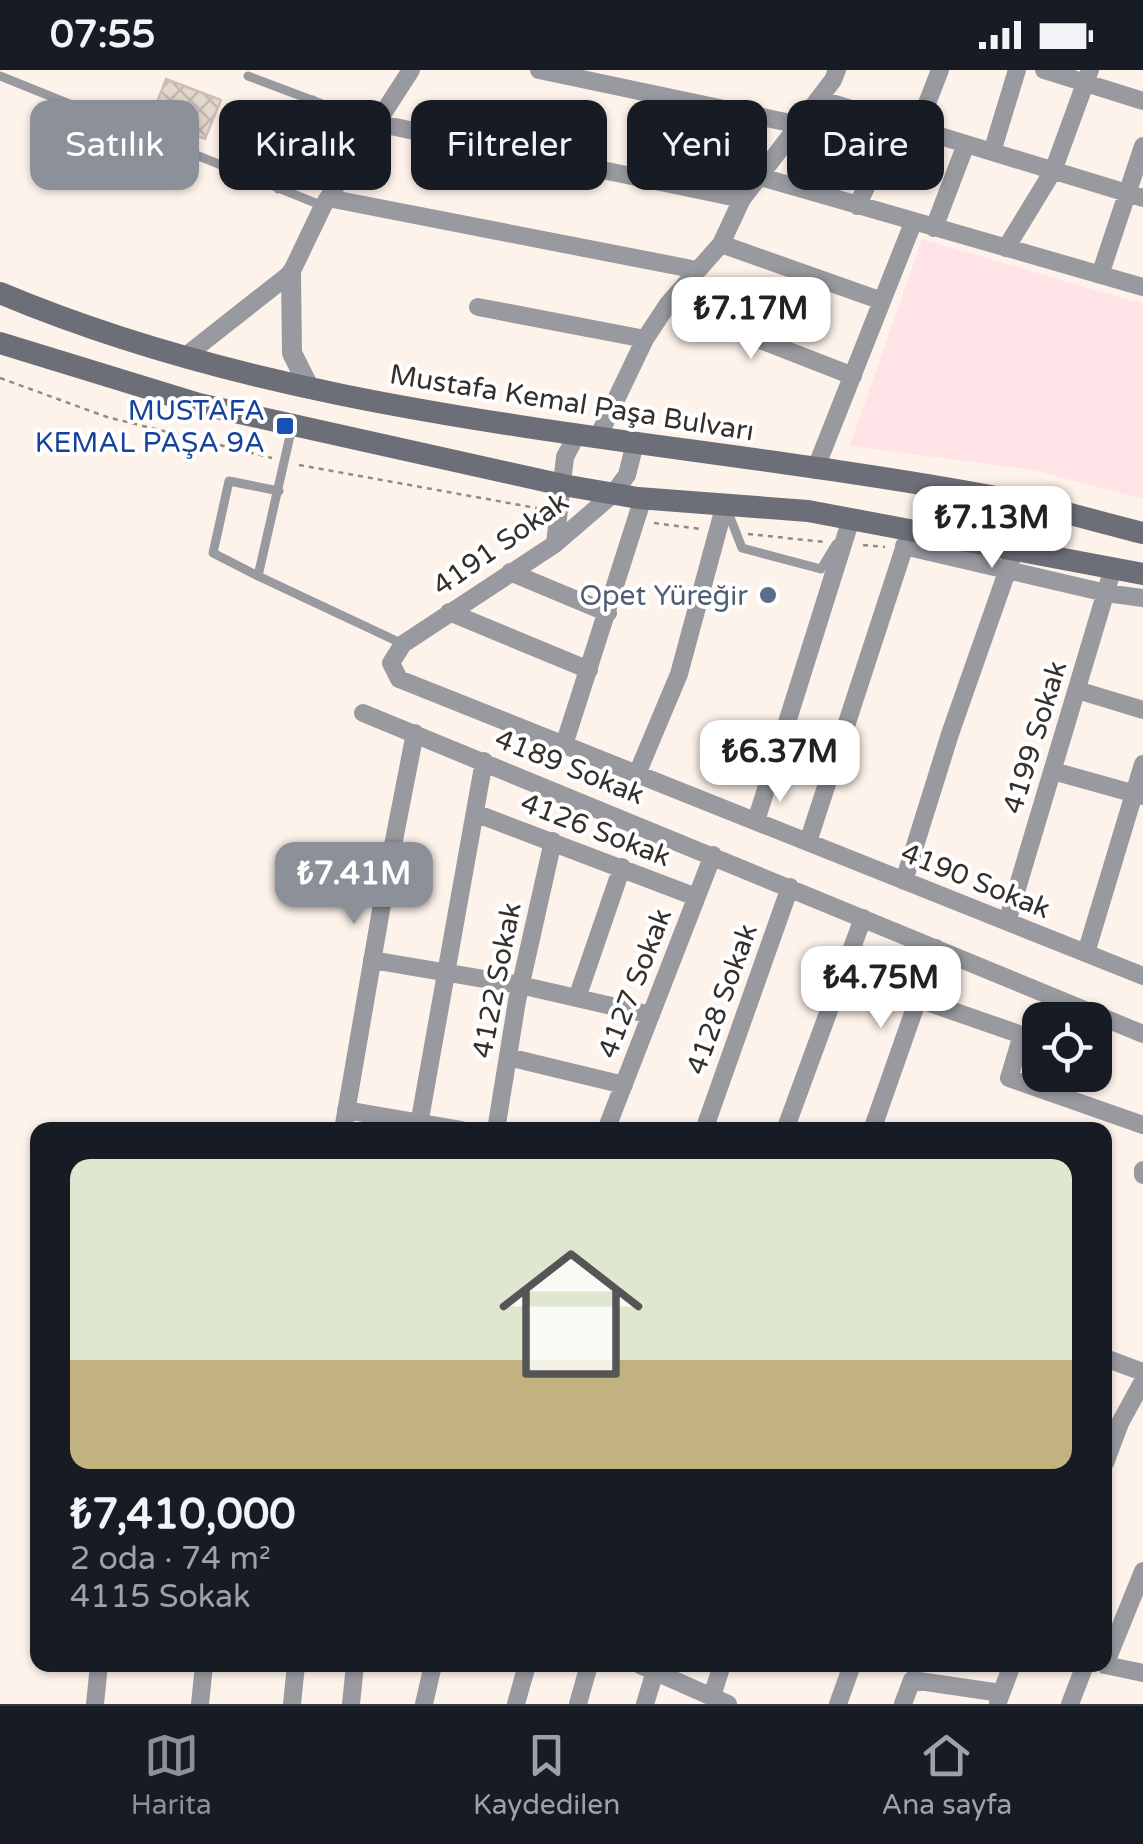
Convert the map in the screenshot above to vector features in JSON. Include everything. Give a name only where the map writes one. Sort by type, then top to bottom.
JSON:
[{"type":"main road","name":"Mustafa Kemal Paşa Bulvarı","points":[[0,293],[183,358],[310,389],[587,436],[998,497],[1143,533]]},
{"type":"main road","points":[[0,343],[199,404],[563,486],[643,498],[808,510],[852,519],[907,538],[1011,560],[1143,574]]},
{"type":"street","points":[[391,100],[411,70]]},
{"type":"street","points":[[539,70],[787,121]]},
{"type":"street","points":[[819,100],[837,70]]},
{"type":"street","points":[[928,100],[940,70]]},
{"type":"street","points":[[992,152],[1017,70]]},
{"type":"street","points":[[1044,70],[1088,77],[1143,101]]},
{"type":"street","points":[[1006,248],[1053,171],[1088,77]]},
{"type":"street","points":[[391,126],[742,199]]},
{"type":"street","points":[[944,138],[1135,196]]},
{"type":"street","points":[[767,168],[787,141]]},
{"type":"street","points":[[934,228],[966,144]]},
{"type":"street","points":[[1100,275],[1135,196],[1143,146]]},
{"type":"street","points":[[767,179],[1143,287]]},
{"type":"street","points":[[183,358],[291,273],[334,190]]},
{"type":"street","points":[[555,544],[565,457],[587,436],[668,304],[721,244],[749,190]]},
{"type":"street","points":[[856,206],[864,190]]},
{"type":"street","points":[[326,202],[697,270]]},
{"type":"street","points":[[815,470],[913,222]]},
{"type":"street","points":[[721,244],[882,301]]},
{"type":"street","points":[[291,273],[292,352],[310,389]]},
{"type":"street","points":[[668,304],[853,376]]},
{"type":"street","points":[[478,307],[645,339]]},
{"type":"street","name":"4191 Sokak","points":[[403,644],[555,544],[614,494],[627,475],[635,443]]},
{"type":"street","points":[[564,745],[643,498]]},
{"type":"street","points":[[638,774],[678,674],[725,504]]},
{"type":"street","points":[[756,821],[852,519]]},
{"type":"street","points":[[808,842],[907,538]]},
{"type":"street","points":[[904,881],[1011,560],[1106,592],[1143,598]]},
{"type":"street","name":"4199 Sokak","points":[[1007,922],[1113,568]]},
{"type":"street","points":[[510,572],[608,613]]},
{"type":"street","points":[[450,612],[589,670]]},
{"type":"street","name":"4190 Sokak","points":[[403,644],[391,663],[399,679],[1143,976]]},
{"type":"street","points":[[1076,690],[1143,710]]},
{"type":"street","name":"4189 Sokak","points":[[363,712],[1143,1034]]},
{"type":"street","points":[[344,1122],[415,734]]},
{"type":"street","points":[[420,1122],[484,761]]},
{"type":"street","points":[[1086,953],[1138,795],[1143,764]]},
{"type":"street","points":[[1052,771],[1138,795]]},
{"type":"street","name":"4126 Sokak","points":[[475,813],[696,897]]},
{"type":"street","name":"4122 Sokak","points":[[497,1122],[520,985],[553,840]]},
{"type":"street","name":"4127 Sokak","points":[[609,1122],[712,855]]},
{"type":"street","points":[[577,998],[622,868]]},
{"type":"street","name":"4128 Sokak","points":[[707,1122],[790,887]]},
{"type":"street","points":[[788,1122],[863,918]]},
{"type":"street","points":[[875,1122],[936,948]]},
{"type":"street","points":[[372,960],[520,985],[651,1016]]},
{"type":"street","points":[[918,999],[1022,1035],[1009,1078],[1143,1125]]},
{"type":"street","points":[[508,1058],[624,1085]]},
{"type":"street","points":[[346,1110],[401,1122]]},
{"type":"street","points":[[1112,1361],[1143,1372]]},
{"type":"street","points":[[1113,1420],[1143,1382]]},
{"type":"street","points":[[1112,1646],[1141,1579]]},
{"type":"street","points":[[1112,1667],[1143,1673]]},
{"type":"street","points":[[96,1704],[98,1672]]},
{"type":"street","points":[[200,1704],[203,1672]]},
{"type":"street","points":[[292,1704],[295,1672]]},
{"type":"street","points":[[351,1704],[354,1672]]},
{"type":"street","points":[[424,1704],[431,1672]]},
{"type":"street","points":[[516,1704],[524,1672]]},
{"type":"street","points":[[578,1704],[587,1672]]},
{"type":"street","points":[[645,1704],[649,1672]]},
{"type":"street","points":[[661,1672],[720,1700],[722,1672]]},
{"type":"street","points":[[838,1704],[849,1672]]},
{"type":"street","points":[[903,1704],[912,1680],[1000,1699],[1010,1672]]},
{"type":"street","points":[[1070,1704],[1081,1672]]},
{"type":"lane","points":[[0,76],[219,165]]},
{"type":"lane","points":[[248,76],[313,100]]},
{"type":"lane","points":[[282,190],[326,202]]},
{"type":"lane","points":[[258,576],[292,427]]},
{"type":"lane","points":[[279,491],[228,481],[213,554],[403,644]]},
{"type":"lane","points":[[725,504],[742,548],[821,569],[852,519]]},
{"type":"shaded area","points":[[922,239],[1143,304],[1143,499],[1033,470],[850,446]]},
{"type":"building","points":[[166,79],[221,100],[205,139],[199,137],[199,100],[158,100]]},
{"type":"place","name":"MUSTAFA KEMAL PAŞA 9A","points":[[285,426]]},
{"type":"place","name":"Opet Yüreğir","points":[[768,595]]}]
